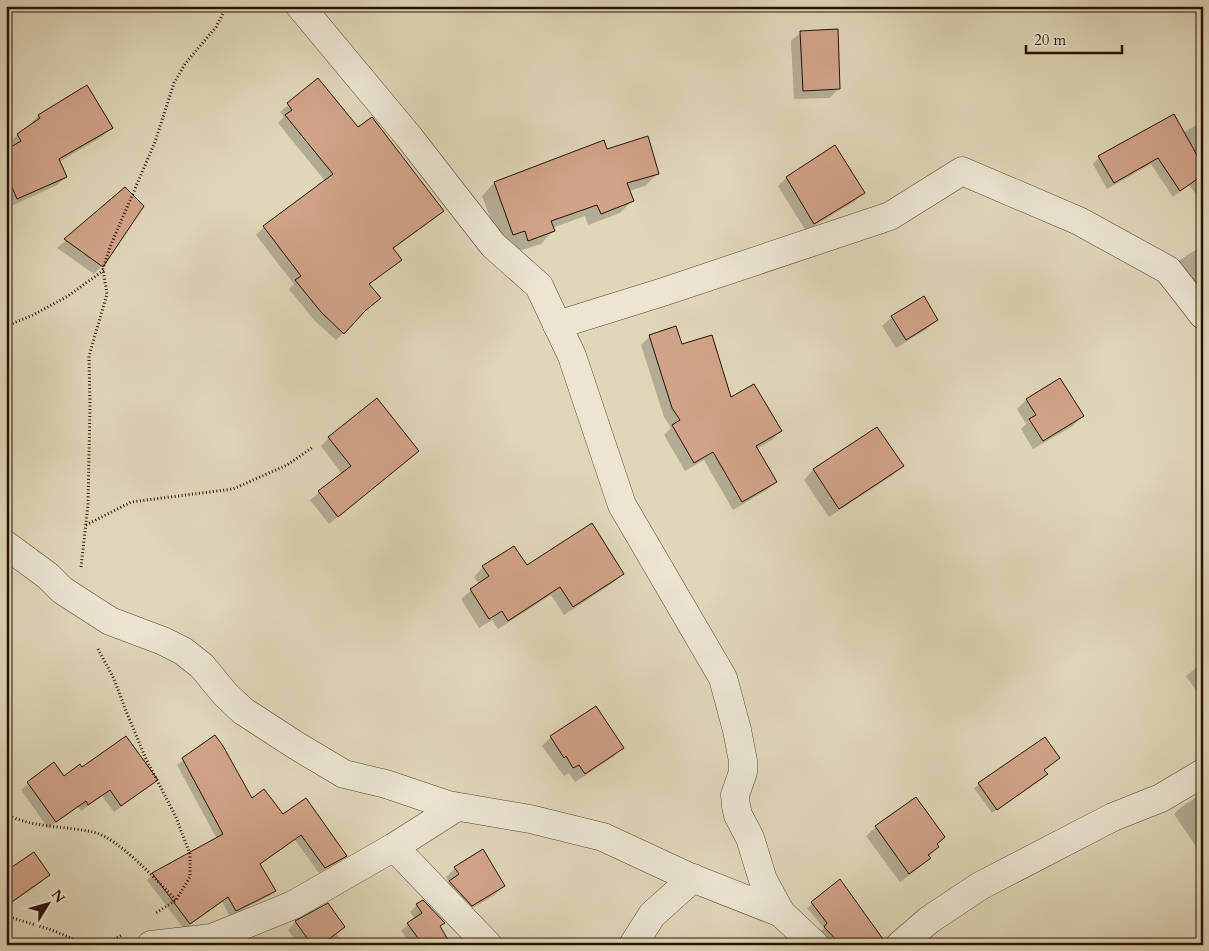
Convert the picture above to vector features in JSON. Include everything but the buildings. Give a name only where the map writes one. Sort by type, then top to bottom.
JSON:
[{"type":"street","points":[[300,6],[409,137],[493,245],[539,286],[572,356],[622,505],[723,678],[738,730],[743,761],[743,772],[735,795],[736,806],[738,815],[750,838],[763,880],[781,913],[815,945]]},
{"type":"street","points":[[557,325],[890,216],[962,171],[1079,221],[1168,270],[1203,316]]},
{"type":"street","points":[[6,545],[48,576],[62,590],[110,621],[163,641],[183,652],[202,666],[225,694],[243,711],[344,774],[457,807],[530,819],[603,837],[693,878],[781,913]]},
{"type":"street","points":[[900,945],[929,920],[980,886],[1113,817],[1161,798],[1203,773]]},
{"type":"street","points":[[140,938],[206,942],[293,905],[394,847],[457,807]]},
{"type":"street","points":[[394,847],[488,945]]},
{"type":"street","points":[[633,945],[652,916],[693,878]]},
{"type":"path","points":[[78,600],[88,505],[89,356],[107,294],[104,270],[110,247],[155,142],[174,83],[185,64],[216,27],[227,6]]},
{"type":"path","points":[[6,326],[68,296],[104,270]]},
{"type":"path","points":[[86,525],[131,502],[233,490],[288,465],[313,447]]},
{"type":"path","points":[[94,642],[114,679],[146,759],[175,815],[190,854],[190,877],[176,900],[153,915]]},
{"type":"path","points":[[6,814],[14,819],[95,832],[117,844],[176,900]]},
{"type":"path","points":[[6,916],[52,930],[88,945]]},
{"type":"path","points":[[105,945],[140,938]]}]
